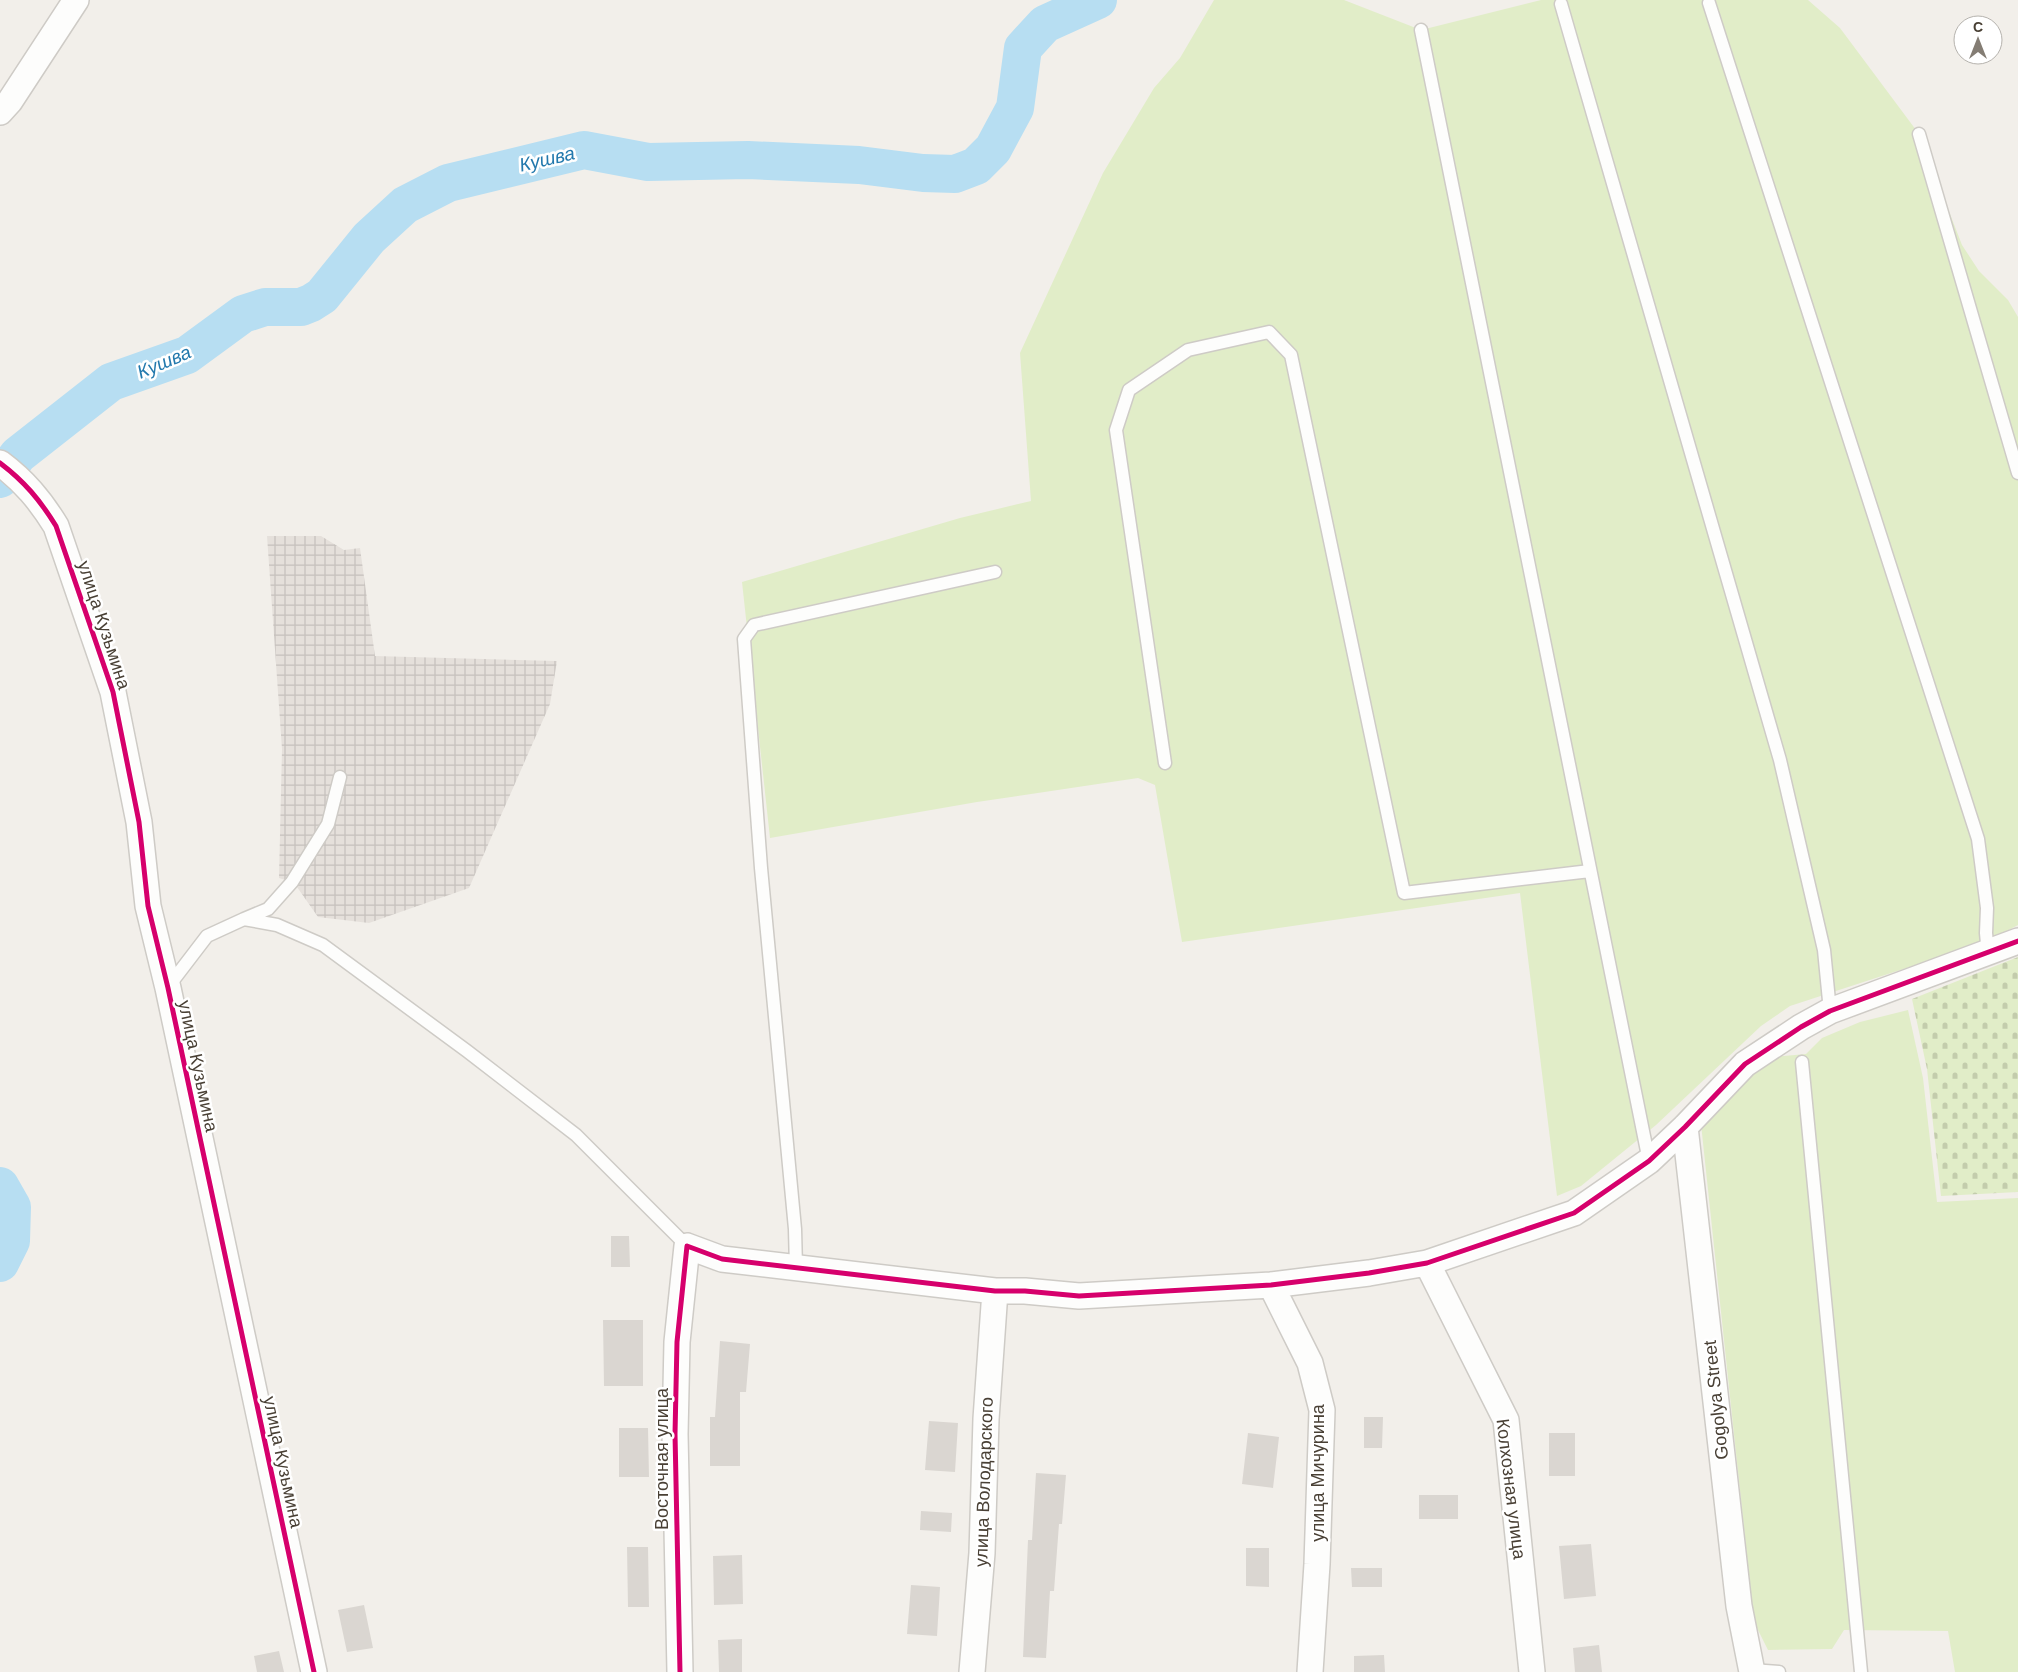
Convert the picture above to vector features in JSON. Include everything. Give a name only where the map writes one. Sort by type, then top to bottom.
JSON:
[{"type":"street","points":[[0,112],[10,101],[76,0]]},
{"type":"street","name":"улица Кузьмина","points":[[0,463],[22,480],[41,502],[56,526],[113,692],[139,822],[148,906],[168,988],[314,1672]]},
{"type":"street","points":[[687,1246],[722,1259],[995,1291],[1025,1291],[1079,1296],[1271,1285],[1369,1274],[1427,1263],[1574,1212],[1649,1161],[1686,1127],[1745,1064],[1801,1026],[1830,1011],[1988,954],[2018,941]]},
{"type":"street","name":"Gogolya Street","points":[[1686,1127],[1739,1606],[1752,1671]]},
{"type":"street","name":"Восточная улица","points":[[680,1672],[675,1434],[677,1342],[687,1246]]},
{"type":"street","name":"Колхозная улица","points":[[1427,1263],[1506,1420],[1532,1672]]},
{"type":"street","name":"улица Мичурина","points":[[1271,1285],[1310,1363],[1322,1410],[1318,1564],[1310,1672]]},
{"type":"street","name":"улица Володарского","points":[[972,1672],[982,1553],[986,1419],[995,1291]]},
{"type":"lane","points":[[1709,3],[1978,840],[1987,908],[1986,933],[1988,954]]},
{"type":"lane","points":[[1561,4],[1780,760],[1824,950],[1830,1011]]},
{"type":"lane","points":[[1421,30],[1649,1161]]},
{"type":"lane","points":[[1919,134],[2018,473]]},
{"type":"lane","points":[[1165,763],[1116,430],[1129,390],[1188,350],[1269,332],[1291,355],[1404,893],[1590,871]]},
{"type":"lane","points":[[796,1268],[795,1229],[761,868],[744,639],[754,625],[995,572]]},
{"type":"lane","points":[[168,988],[207,936],[268,909],[292,882],[328,824],[340,777]]},
{"type":"lane","points":[[244,919],[277,925],[323,945],[468,1051],[576,1135],[687,1246]]},
{"type":"lane","points":[[1802,1062],[1860,1672]]},
{"type":"lane","points":[[1752,1671],[1779,1672]]},
{"type":"shaded area","points":[[267,536],[321,536],[344,550],[360,548],[375,656],[557,661],[550,704],[469,888],[369,923],[318,917],[292,882],[279,878],[282,749]]},
{"type":"green space","points":[[1214,0],[1344,0],[1421,30],[1541,0],[1808,0],[1840,28],[1919,134],[1962,245],[1979,271],[2008,300],[2018,317],[2018,925],[1986,942],[1790,1006],[1761,1026],[1656,1125],[1581,1186],[1557,1196],[1520,893],[1182,942],[1155,785],[1138,778],[977,802],[770,838],[742,582],[960,518],[1031,501],[1020,353],[1103,173],[1154,88],[1180,58]]},
{"type":"green space","points":[[2018,957],[2018,1192],[1941,1196],[1927,1069],[1912,999]]},
{"type":"green space","points":[[1908,1010],[1923,1078],[1937,1202],[2018,1198],[2018,1672],[1955,1672],[1948,1631],[1844,1630],[1832,1649],[1768,1650],[1754,1622],[1701,1124],[1772,1057],[1806,1054],[1822,1038],[1860,1022]]},
{"type":"building","points":[[611,1236],[629,1236],[630,1267],[611,1267]]},
{"type":"building","points":[[603,1320],[643,1320],[643,1386],[604,1386]]},
{"type":"building","points":[[720,1341],[750,1344],[746,1392],[740,1392],[740,1466],[710,1466],[710,1417],[715,1417]]},
{"type":"building","points":[[1364,1417],[1383,1417],[1382,1448],[1364,1448]]},
{"type":"building","points":[[929,1421],[958,1423],[955,1472],[925,1470]]},
{"type":"building","points":[[619,1428],[648,1428],[649,1477],[619,1477]]},
{"type":"building","points":[[1248,1433],[1279,1437],[1273,1488],[1242,1484]]},
{"type":"building","points":[[1549,1433],[1575,1433],[1575,1476],[1549,1476]]},
{"type":"building","points":[[1036,1473],[1066,1475],[1062,1524],[1059,1524],[1054,1591],[1050,1591],[1046,1658],[1023,1657],[1028,1540],[1032,1540]]},
{"type":"building","points":[[1419,1495],[1458,1495],[1458,1519],[1419,1519]]},
{"type":"building","points":[[921,1511],[952,1513],[951,1532],[920,1530]]},
{"type":"building","points":[[1591,1544],[1596,1596],[1564,1599],[1559,1546]]},
{"type":"building","points":[[627,1547],[648,1547],[649,1607],[628,1607]]},
{"type":"building","points":[[1246,1548],[1269,1548],[1269,1587],[1246,1586]]},
{"type":"building","points":[[742,1555],[743,1604],[714,1605],[713,1556]]},
{"type":"building","points":[[1351,1568],[1382,1568],[1382,1587],[1352,1587]]},
{"type":"building","points":[[911,1585],[940,1587],[937,1636],[907,1634]]},
{"type":"building","points":[[364,1605],[373,1648],[347,1652],[338,1610]]},
{"type":"building","points":[[742,1639],[742,1672],[719,1672],[718,1640]]},
{"type":"building","points":[[1599,1645],[1602,1672],[1575,1672],[1573,1648]]},
{"type":"building","points":[[279,1651],[284,1672],[257,1672],[254,1656]]},
{"type":"building","points":[[1384,1655],[1385,1672],[1354,1672],[1354,1656]]},
{"type":"waterway","name":"Кушва","points":[[0,479],[18,455],[111,382],[187,355],[243,314],[265,307],[301,307],[322,296],[369,238],[405,205],[448,183],[584,150],[648,162],[748,160],[859,165],[923,173],[955,174],[976,166],[993,149],[1015,108],[1023,48],[1045,24],[1098,0]]},
{"type":"waterway","name":"Кушва","points":[[0,1186],[12,1207],[11,1241],[0,1263]]},
{"type":"cycle path","points":[[0,463],[31,492],[56,526],[113,692],[139,822],[148,906],[168,988],[314,1672]]},
{"type":"cycle path","points":[[680,1672],[675,1434],[677,1342],[687,1246],[722,1259],[995,1291],[1025,1291],[1079,1296],[1271,1285],[1369,1273],[1427,1263],[1574,1213],[1649,1161],[1685,1127],[1745,1064],[1801,1027],[1830,1011],[2018,941]]}]
